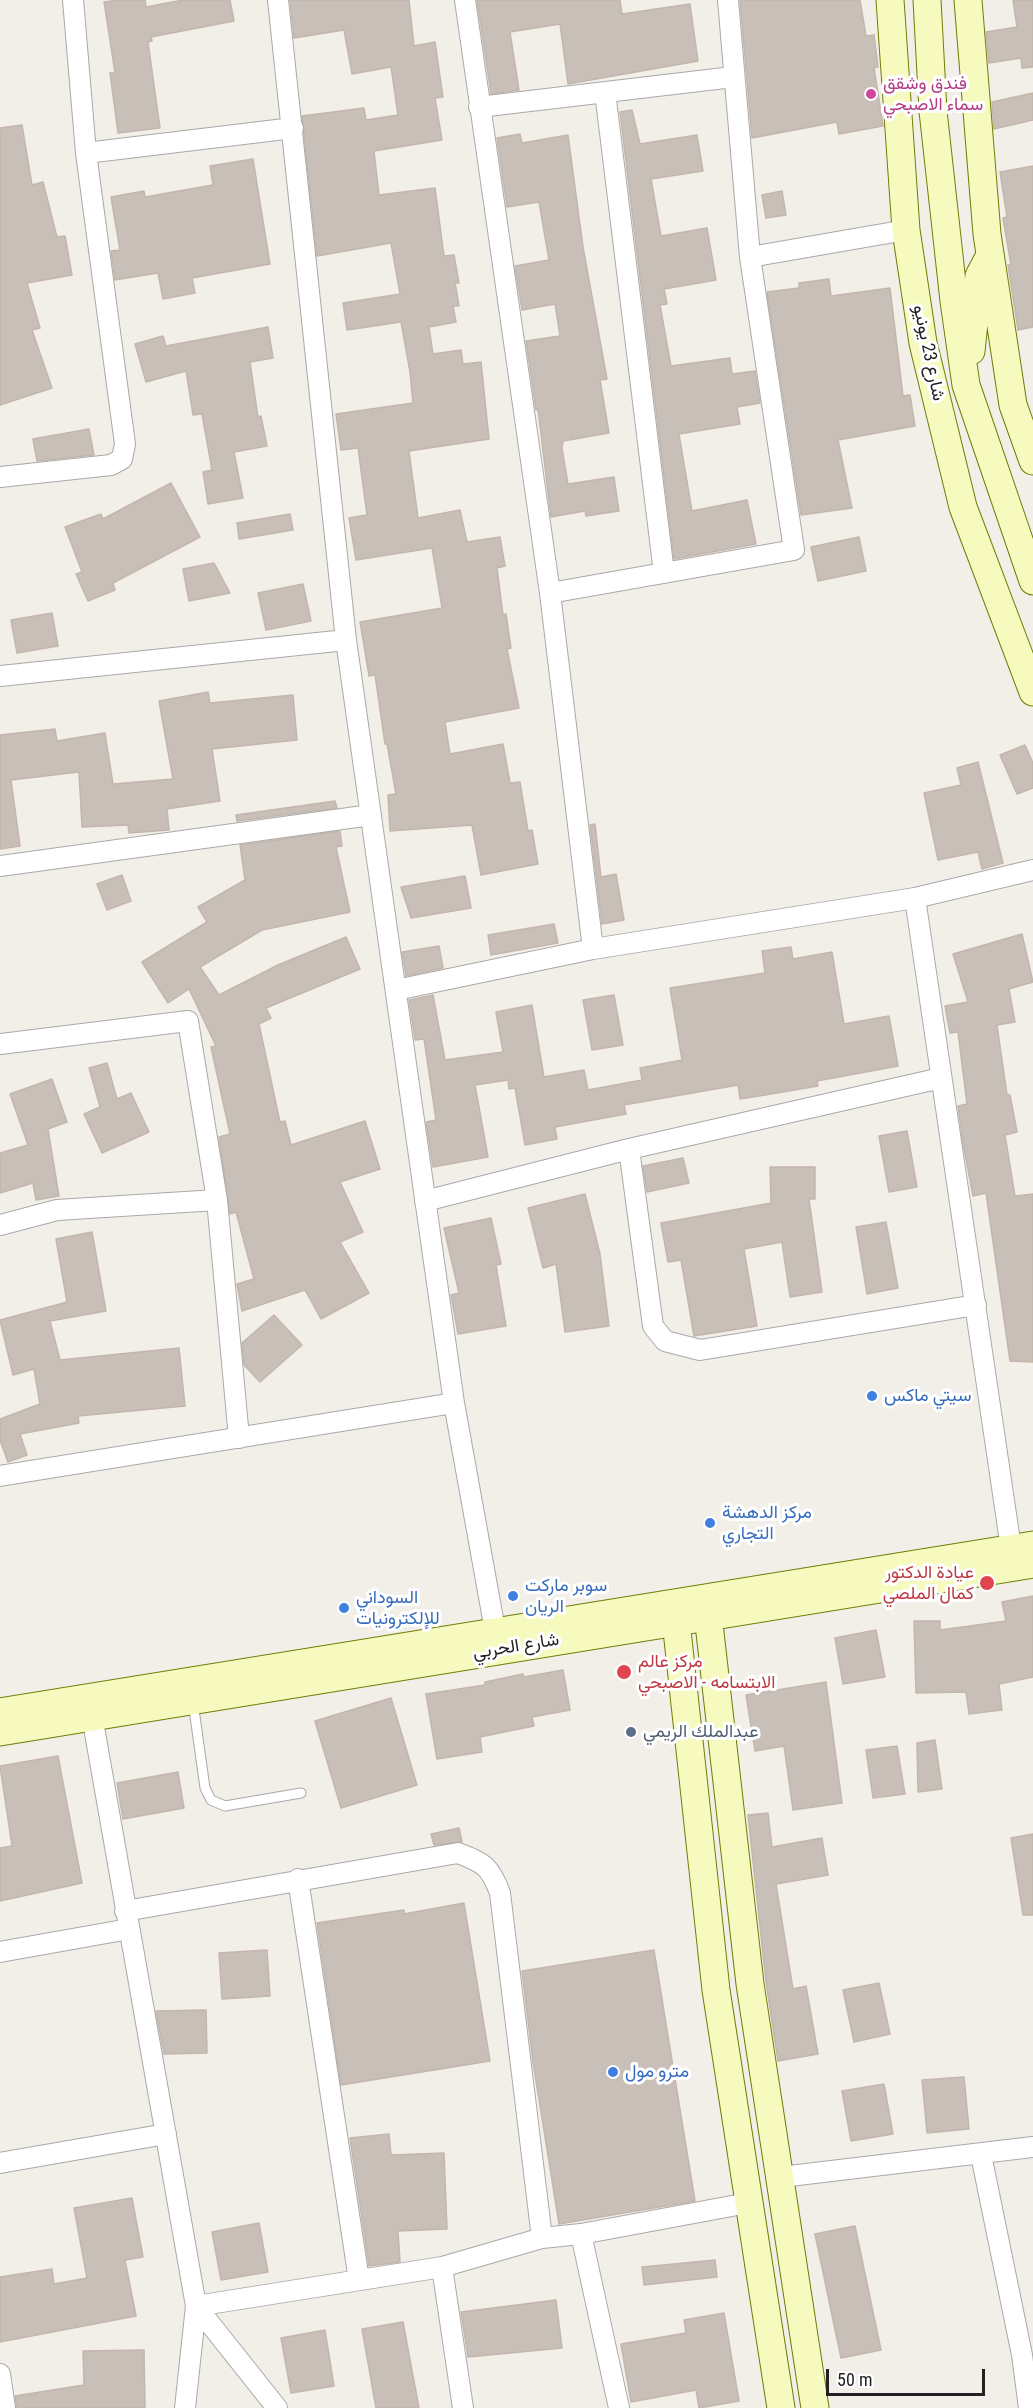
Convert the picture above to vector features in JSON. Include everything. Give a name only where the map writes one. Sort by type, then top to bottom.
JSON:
[{"type":"street","points":[[0,477],[111,465],[122,459],[124,444],[86,153],[73,0]]},
{"type":"street","points":[[278,0],[346,640],[454,1403],[495,1630]]},
{"type":"street","points":[[465,0],[550,593],[593,949]]},
{"type":"street","points":[[550,593],[794,550],[750,257],[728,0]]},
{"type":"street","name":"شارع 23 يونيو","points":[[890,0],[906,230],[923,343],[963,507],[1033,692]]},
{"type":"street","points":[[927,0],[933,111],[954,302],[966,385],[1033,581]]},
{"type":"street","points":[[968,0],[987,234],[1013,405],[1033,462]]},
{"type":"street","points":[[479,107],[733,77]]},
{"type":"street","points":[[605,92],[664,573]]},
{"type":"street","points":[[86,153],[293,128]]},
{"type":"street","points":[[750,257],[906,230]]},
{"type":"street","points":[[966,385],[979,276],[991,253]]},
{"type":"street","points":[[1012,521],[1005,570],[1033,652]]},
{"type":"street","points":[[0,676],[346,640]]},
{"type":"street","points":[[0,866],[371,815]]},
{"type":"street","points":[[396,990],[593,949],[915,898],[1033,870]]},
{"type":"street","points":[[915,898],[976,1305],[1022,1546]]},
{"type":"street","points":[[0,1044],[188,1021],[217,1200],[239,1438]]},
{"type":"street","points":[[425,1201],[629,1149],[941,1078]]},
{"type":"street","points":[[629,1149],[653,1326],[665,1341],[700,1350],[976,1305]]},
{"type":"street","points":[[0,1225],[57,1210],[217,1200]]},
{"type":"street","points":[[0,1476],[454,1403]]},
{"type":"street","name":"شارع الحربي","points":[[0,1712],[1022,1546]]},
{"type":"street","name":"شارع الحربي","points":[[0,1732],[708,1615],[1033,1564]]},
{"type":"street","points":[[676,1621],[716,1990],[780,2400],[813,2397],[782,2177],[750,1984],[708,1615]]},
{"type":"street","points":[[92,1716],[196,2306],[184,2408]]},
{"type":"street","points":[[0,1952],[298,1879],[458,1853],[478,1861],[492,1871],[500,1893],[542,2238]]},
{"type":"street","points":[[298,1879],[358,2280]]},
{"type":"street","points":[[716,1990],[750,1984]]},
{"type":"street","points":[[0,2163],[166,2134]]},
{"type":"street","points":[[782,2177],[1033,2147]]},
{"type":"street","points":[[981,2155],[1027,2354],[1029,2408]]},
{"type":"street","points":[[196,2306],[442,2267],[542,2238],[581,2234],[748,2203]]},
{"type":"street","points":[[581,2234],[619,2408]]},
{"type":"street","points":[[442,2267],[463,2408]]},
{"type":"street","points":[[196,2306],[277,2408]]},
{"type":"street","points":[[0,2374],[5,2408]]},
{"type":"lane","points":[[193,1700],[205,1788],[211,1800],[225,1806],[302,1793]]},
{"type":"building","points":[[145,0],[146,7],[183,0],[230,0],[234,21],[151,37],[152,41],[148,42],[160,128],[118,133],[110,73],[115,73],[104,2]]},
{"type":"building","points":[[290,0],[409,0],[414,46],[435,42],[443,97],[435,98],[442,140],[374,151],[379,195],[435,188],[444,256],[454,255],[459,283],[455,283],[459,306],[453,306],[456,322],[429,327],[433,354],[461,350],[463,364],[481,362],[489,439],[409,451],[418,518],[460,510],[467,542],[500,537],[505,566],[497,568],[503,615],[506,614],[511,648],[507,649],[519,708],[445,722],[450,754],[503,744],[510,783],[520,782],[528,831],[532,830],[538,864],[481,875],[472,825],[390,831],[388,795],[396,794],[387,744],[385,744],[375,675],[369,676],[360,622],[442,608],[432,548],[356,560],[349,518],[367,515],[358,448],[341,450],[336,414],[413,403],[410,372],[401,322],[347,330],[343,303],[400,294],[391,243],[317,256],[302,116],[364,108],[366,120],[398,115],[391,67],[352,74],[344,30],[294,38]]},
{"type":"building","points":[[477,0],[620,0],[622,14],[690,4],[698,61],[568,84],[560,24],[510,32],[519,90],[491,94]]},
{"type":"building","points":[[740,0],[860,0],[866,36],[874,35],[878,67],[874,67],[883,126],[839,134],[837,122],[752,138]]},
{"type":"building","points":[[1013,0],[1033,0],[1033,67],[1022,68],[1021,58],[989,63],[986,32],[1017,27]]},
{"type":"building","points":[[1033,93],[1033,120],[994,129],[992,102]]},
{"type":"building","points":[[632,110],[640,144],[697,135],[703,171],[651,179],[661,236],[707,228],[716,280],[664,289],[667,304],[660,305],[671,366],[730,358],[732,374],[755,371],[760,403],[737,407],[740,424],[679,434],[692,511],[747,500],[756,544],[674,559],[620,112]]},
{"type":"building","points":[[22,125],[32,185],[43,182],[57,237],[65,236],[72,275],[27,283],[40,328],[32,330],[52,388],[0,405],[0,128]]},
{"type":"building","points":[[520,134],[522,143],[568,135],[583,247],[607,379],[600,380],[609,433],[563,441],[562,448],[568,484],[614,477],[619,511],[586,516],[585,511],[551,517],[538,409],[536,410],[526,341],[560,336],[555,304],[522,310],[515,266],[549,260],[539,202],[507,207],[497,138]]},
{"type":"building","points":[[253,159],[270,264],[192,278],[195,293],[163,299],[158,273],[115,280],[111,251],[120,250],[111,197],[144,191],[145,197],[213,185],[210,166]]},
{"type":"building","points":[[1033,166],[1033,327],[1018,330],[1008,265],[1011,265],[1003,218],[1007,217],[1000,172]]},
{"type":"building","points":[[782,191],[786,215],[766,218],[762,195]]},
{"type":"building","points":[[829,279],[831,296],[890,288],[903,396],[910,395],[915,426],[838,440],[852,508],[801,515],[767,292],[799,288],[799,283]]},
{"type":"building","points":[[268,327],[273,358],[250,362],[258,417],[261,416],[267,446],[234,452],[243,498],[208,504],[203,472],[212,470],[202,414],[193,415],[186,371],[146,382],[135,344],[163,336],[166,346]]},
{"type":"building","points":[[89,429],[94,455],[37,461],[33,439]]},
{"type":"building","points":[[171,483],[200,537],[113,583],[115,590],[88,601],[76,574],[82,572],[65,527],[101,514],[103,519]]},
{"type":"building","points":[[290,514],[293,530],[239,539],[237,523]]},
{"type":"building","points":[[859,537],[866,571],[818,581],[811,547]]},
{"type":"building","points":[[214,563],[230,593],[189,601],[183,569]]},
{"type":"building","points":[[303,584],[311,621],[266,630],[258,593]]},
{"type":"building","points":[[52,613],[58,646],[17,653],[11,620]]},
{"type":"building","points":[[208,692],[210,703],[293,695],[297,740],[212,749],[220,801],[167,809],[169,830],[129,833],[128,825],[82,827],[79,772],[11,780],[20,846],[0,849],[0,735],[55,729],[57,741],[105,733],[113,784],[173,779],[159,701]]},
{"type":"building","points":[[1025,745],[1033,763],[1033,788],[1017,794],[1000,755]]},
{"type":"building","points":[[978,762],[1003,863],[982,869],[978,852],[938,860],[924,793],[961,785],[957,768]]},
{"type":"building","points":[[335,801],[337,808],[237,821],[236,815]]},
{"type":"building","points":[[595,824],[601,877],[616,874],[624,920],[602,924],[590,825]]},
{"type":"building","points":[[340,831],[342,846],[336,847],[350,912],[262,930],[200,967],[219,995],[278,965],[346,937],[360,969],[266,1008],[271,1018],[259,1024],[280,1122],[285,1121],[291,1145],[365,1121],[380,1169],[340,1182],[363,1232],[340,1242],[369,1293],[321,1319],[305,1290],[242,1311],[237,1284],[254,1279],[236,1212],[230,1214],[219,1137],[230,1134],[211,1047],[216,1046],[189,989],[168,1003],[142,962],[207,922],[198,907],[245,880],[240,845]]},
{"type":"building","points":[[122,875],[131,901],[107,910],[97,884]]},
{"type":"building","points":[[465,876],[471,908],[411,918],[401,887]]},
{"type":"building","points":[[554,924],[558,943],[491,955],[488,935]]},
{"type":"building","points":[[1022,934],[1033,982],[1009,989],[1015,1022],[997,1025],[1007,1095],[1010,1095],[1017,1132],[1005,1135],[1015,1196],[1033,1194],[1033,1362],[1010,1361],[986,1193],[973,1196],[963,1143],[958,1106],[967,1104],[958,1032],[950,1033],[945,1006],[968,1002],[953,954]]},
{"type":"building","points":[[439,946],[443,968],[406,976],[402,952]]},
{"type":"building","points":[[791,947],[793,959],[832,952],[844,1024],[889,1016],[898,1066],[817,1081],[818,1086],[740,1099],[738,1085],[624,1105],[626,1114],[555,1127],[557,1139],[525,1145],[515,1088],[509,1089],[508,1080],[475,1085],[488,1157],[433,1167],[426,1122],[436,1120],[424,1039],[415,1040],[409,1000],[433,995],[445,1060],[503,1052],[496,1012],[532,1005],[544,1077],[584,1070],[588,1090],[642,1080],[640,1068],[682,1060],[670,988],[765,973],[762,951]]},
{"type":"building","points":[[614,995],[623,1045],[592,1050],[583,1000]]},
{"type":"building","points":[[107,1063],[117,1099],[131,1093],[149,1132],[102,1153],[84,1114],[100,1107],[89,1068]]},
{"type":"building","points":[[52,1079],[67,1122],[48,1129],[59,1196],[36,1200],[33,1183],[0,1193],[0,1153],[28,1145],[10,1094]]},
{"type":"building","points":[[907,1131],[917,1187],[889,1192],[879,1136]]},
{"type":"building","points":[[683,1158],[689,1183],[647,1192],[643,1166]]},
{"type":"building","points":[[770,1167],[815,1167],[815,1199],[809,1199],[822,1292],[790,1297],[782,1242],[744,1249],[757,1326],[694,1336],[681,1260],[668,1262],[661,1223],[771,1203]]},
{"type":"building","points":[[585,1194],[600,1254],[609,1326],[565,1332],[556,1264],[543,1268],[528,1208]]},
{"type":"building","points":[[491,1218],[501,1264],[496,1265],[506,1326],[458,1334],[451,1295],[459,1293],[444,1228]]},
{"type":"building","points":[[886,1222],[898,1288],[867,1294],[856,1227]]},
{"type":"building","points":[[92,1232],[106,1311],[50,1321],[60,1360],[179,1348],[185,1406],[78,1416],[79,1423],[20,1434],[27,1455],[8,1462],[0,1440],[0,1419],[40,1404],[34,1369],[13,1375],[0,1320],[67,1302],[56,1239]]},
{"type":"building","points":[[274,1315],[302,1345],[260,1382],[244,1365],[242,1343]]},
{"type":"building","points":[[1033,1596],[1033,1677],[999,1684],[1002,1710],[969,1714],[966,1692],[916,1693],[914,1621],[940,1621],[940,1630],[1006,1621],[1002,1602]]},
{"type":"building","points":[[876,1630],[885,1677],[843,1684],[835,1638]]},
{"type":"building","points":[[563,1670],[570,1710],[532,1717],[534,1726],[480,1737],[482,1752],[437,1759],[426,1694],[485,1685],[485,1682],[523,1674],[524,1677]]},
{"type":"building","points":[[826,1682],[842,1803],[793,1810],[784,1746],[755,1751],[746,1695]]},
{"type":"building","points":[[391,1698],[417,1785],[341,1808],[315,1721]]},
{"type":"building","points":[[935,1740],[942,1789],[918,1792],[917,1743]]},
{"type":"building","points":[[897,1746],[905,1794],[873,1798],[866,1750]]},
{"type":"building","points":[[58,1756],[82,1883],[0,1901],[0,1848],[12,1846],[0,1766]]},
{"type":"building","points":[[178,1772],[184,1808],[123,1819],[117,1783]]},
{"type":"building","points":[[768,1813],[772,1847],[822,1838],[828,1875],[776,1884],[793,1989],[806,1986],[818,2054],[778,2061],[766,1982],[748,1815]]},
{"type":"building","points":[[459,1828],[462,1842],[434,1845],[431,1834]]},
{"type":"building","points":[[1033,1834],[1033,1915],[1023,1915],[1011,1838]]},
{"type":"building","points":[[464,1903],[490,2061],[341,2085],[317,1923],[404,1910],[404,1914]]},
{"type":"building","points":[[267,1950],[270,1996],[222,1999],[219,1953]]},
{"type":"building","points":[[654,1950],[695,2201],[559,2224],[533,2062],[522,1971]]},
{"type":"building","points":[[879,1983],[890,2034],[854,2042],[843,1990]]},
{"type":"building","points":[[206,2010],[207,2053],[164,2054],[156,2011]]},
{"type":"building","points":[[964,2077],[969,2129],[927,2133],[922,2080]]},
{"type":"building","points":[[884,2084],[893,2134],[851,2141],[842,2091]]},
{"type":"building","points":[[389,2134],[391,2155],[444,2153],[447,2229],[398,2231],[400,2262],[369,2266],[350,2138]]},
{"type":"building","points":[[132,2198],[143,2257],[125,2260],[136,2316],[0,2342],[0,2277],[52,2269],[54,2284],[87,2278],[74,2208]]},
{"type":"building","points":[[259,2223],[268,2272],[221,2280],[212,2232]]},
{"type":"building","points":[[855,2226],[881,2350],[841,2358],[815,2234]]},
{"type":"building","points":[[715,2260],[717,2277],[644,2285],[642,2267]]},
{"type":"building","points":[[556,2300],[562,2348],[468,2357],[461,2312]]},
{"type":"building","points":[[724,2313],[739,2401],[699,2408],[696,2390],[631,2402],[621,2344],[686,2333],[684,2320]]},
{"type":"building","points":[[403,2322],[419,2408],[376,2408],[362,2329]]},
{"type":"building","points":[[325,2330],[334,2386],[291,2393],[281,2338]]},
{"type":"building","points":[[144,2350],[145,2408],[17,2408],[15,2396],[84,2385],[83,2351]]},
{"type":"place","name":"فندق وشقق سماء الاصبحي","points":[[871,94]]},
{"type":"place","name":"سيتي ماكس","points":[[872,1396]]},
{"type":"place","name":"مركز الدهشة التجاري","points":[[710,1523]]},
{"type":"place","name":"عيادة الدكتور كمال الملصي","points":[[987,1583]]},
{"type":"place","name":"سوبر ماركت الريان","points":[[513,1596]]},
{"type":"place","name":"السوداني للإلكترونيات","points":[[344,1608]]},
{"type":"place","name":"مركز عالم الابتسامه - الاصبحي","points":[[624,1672]]},
{"type":"place","name":"عبدالملك الريمي","points":[[631,1732]]},
{"type":"place","name":"مترو مول","points":[[613,2072]]}]
